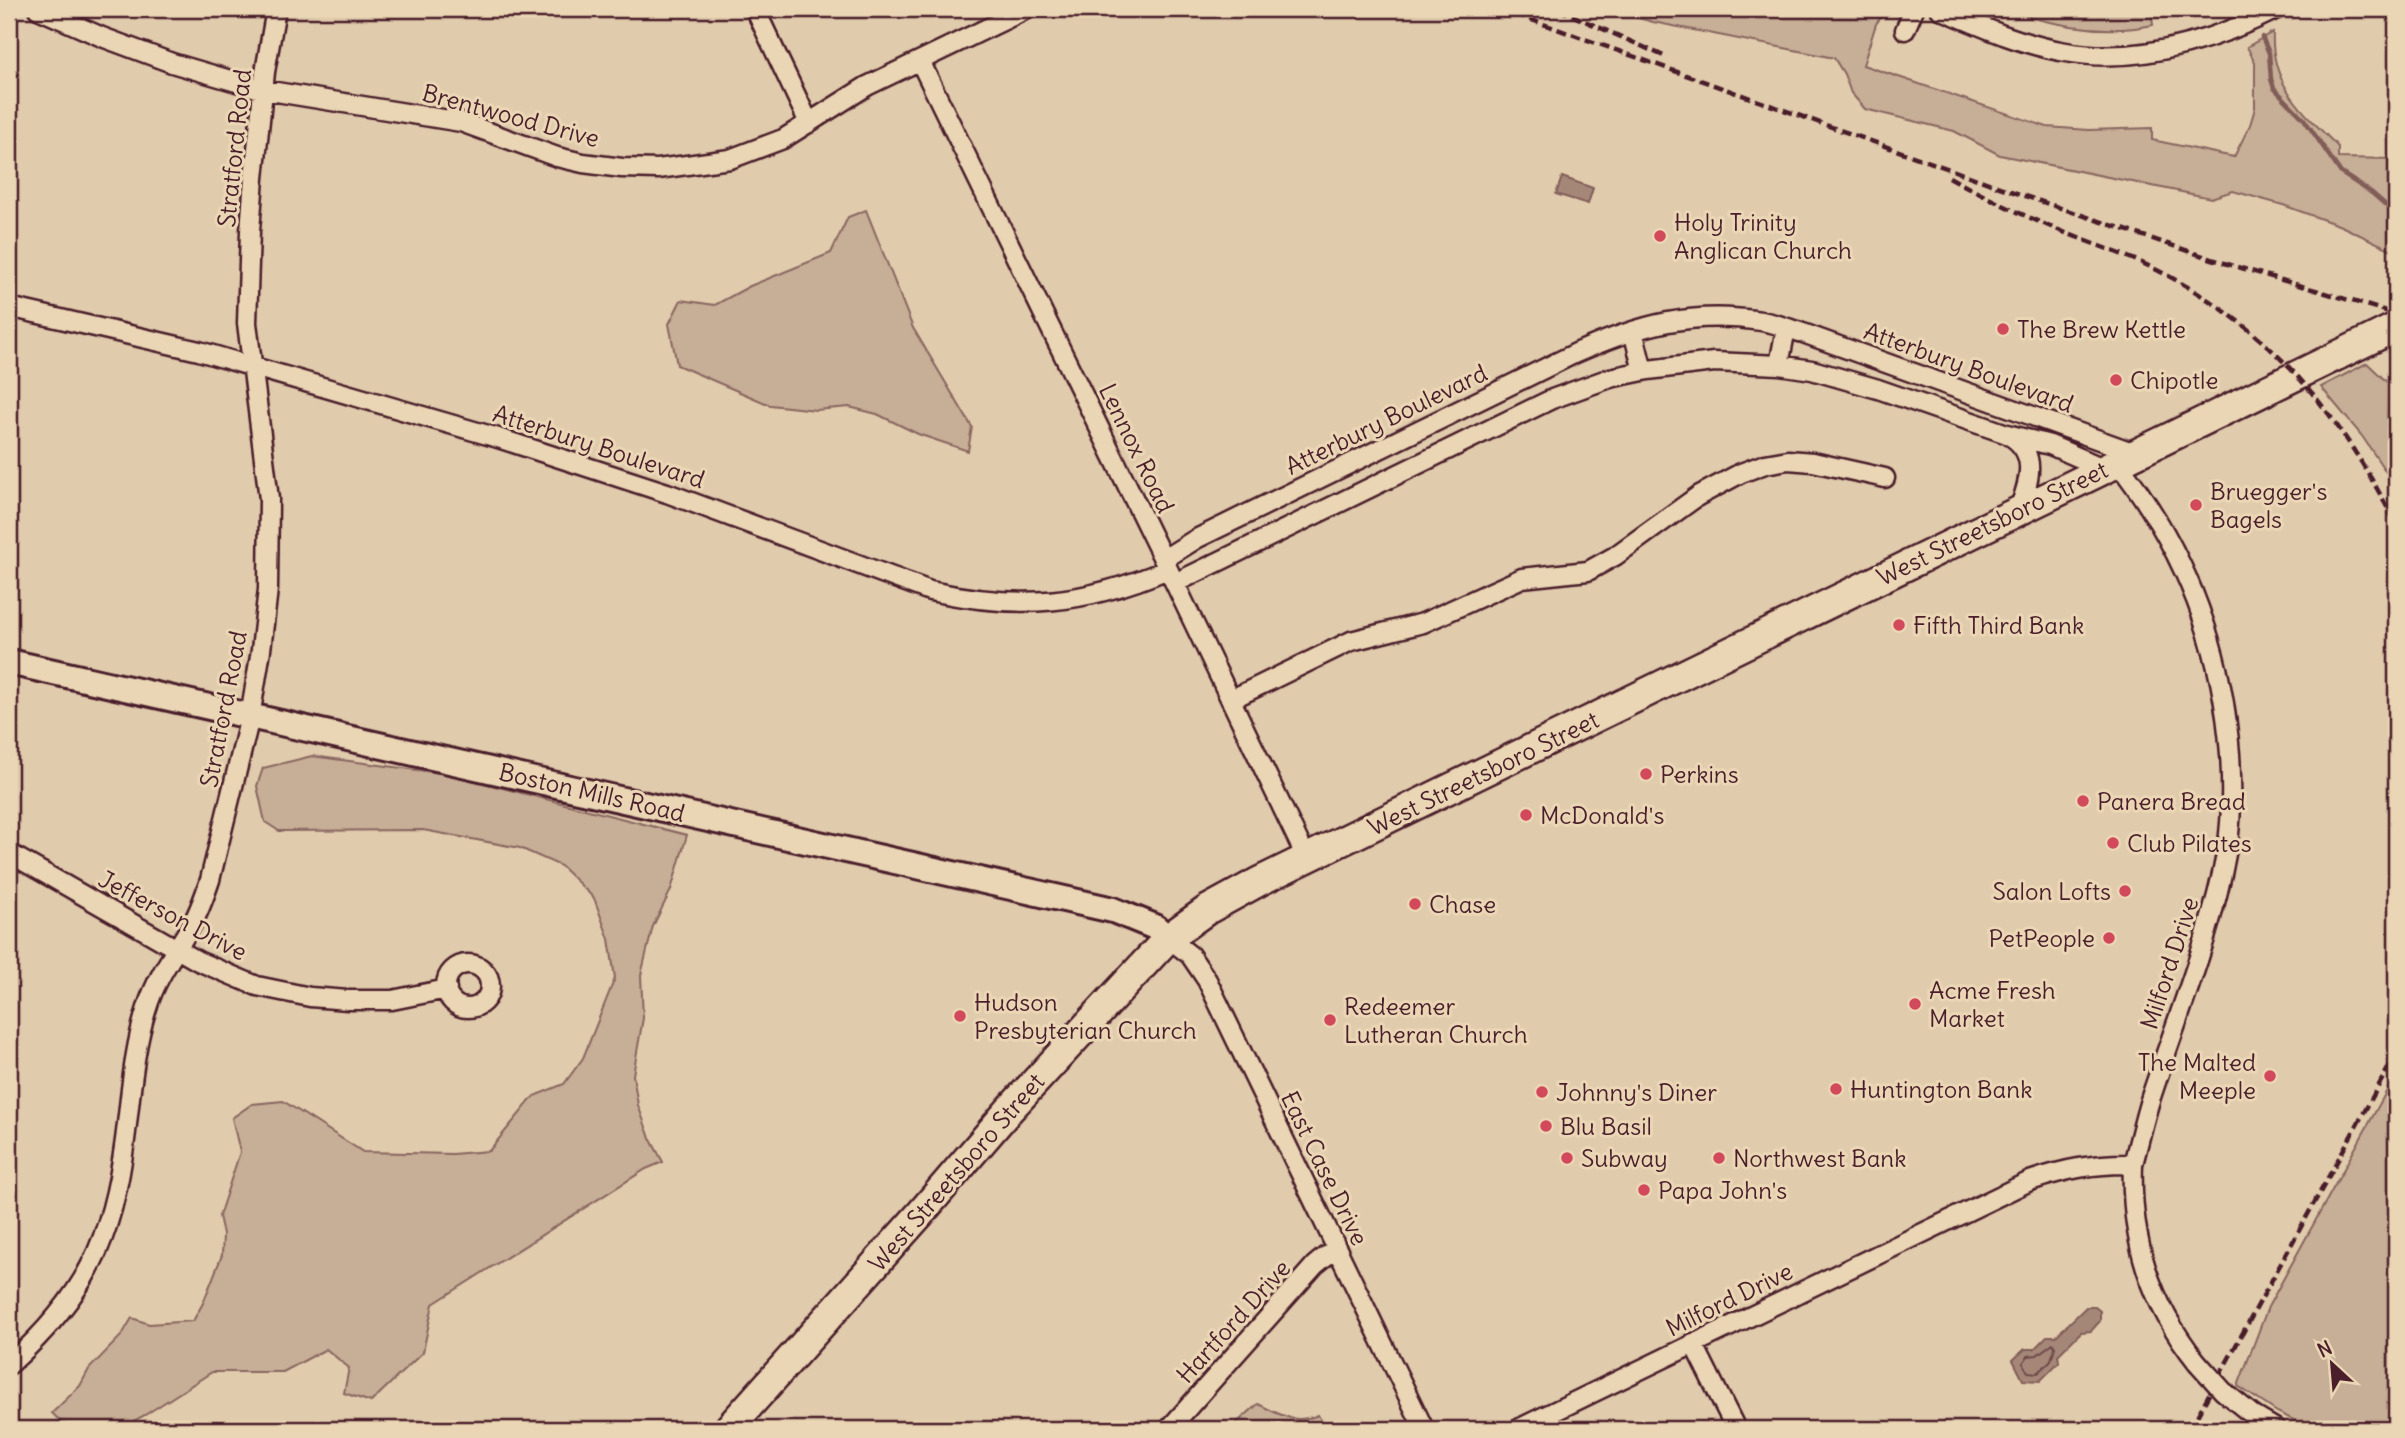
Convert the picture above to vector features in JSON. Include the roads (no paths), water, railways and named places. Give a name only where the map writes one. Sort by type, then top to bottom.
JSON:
[{"type":"main road","name":"West Streetsboro Street","points":[[729,1429],[1010,1109],[1168,938],[1207,910],[2396,327]]},
{"type":"street","name":"Brentwood Drive","points":[[38,9],[172,63],[264,90],[461,122],[558,157],[622,168],[658,169],[730,159],[783,139],[867,86],[1027,9]]},
{"type":"street","name":"Stratford Road","points":[[9,1365],[42,1334],[65,1307],[94,1260],[108,1229],[117,1198],[137,1044],[158,979],[201,906],[210,880],[250,717],[267,601],[269,499],[247,323],[250,231],[264,90],[276,9]]},
{"type":"street","points":[[755,9],[809,123]]},
{"type":"street","points":[[1905,30],[1914,9]]},
{"type":"street","points":[[1940,9],[2035,44],[2066,52],[2098,55],[2129,54],[2207,39],[2277,9]]},
{"type":"street","name":"Lennox Road","points":[[920,61],[1232,699],[1307,859]]},
{"type":"street","name":"Atterbury Boulevard","points":[[9,307],[253,366],[463,427],[667,493],[912,585],[974,601],[1038,602],[1076,598],[1126,585],[1169,570],[1578,388],[1643,371],[1714,362],[1779,365],[1812,370],[2007,434],[2118,461]]},
{"type":"street","name":"Atterbury Boulevard","points":[[1169,570],[1178,548],[1564,359],[1608,339],[1685,318],[1726,317],[1786,328],[2118,461]]},
{"type":"street","points":[[1779,365],[1786,328]]},
{"type":"street","points":[[1633,331],[1643,371]]},
{"type":"street","name":"Atterbury Boulevard","points":[[2007,434],[2020,443],[2028,457],[2029,477],[2019,510]]},
{"type":"street","points":[[1232,699],[1351,641],[1423,623],[1522,579],[1588,571],[1615,556],[1698,496],[1741,473],[1765,464],[1788,460],[1813,462],[1885,478]]},
{"type":"street","name":"Milford Drive","points":[[1518,1429],[2030,1181],[2064,1169],[2089,1164],[2133,1164],[2150,1100],[2213,911],[2227,848],[2231,793],[2226,714],[2211,639],[2161,525],[2118,461]]},
{"type":"street","name":"Boston Mills Road","points":[[9,662],[1113,910],[1155,927],[1168,938]]},
{"type":"street","name":"Jefferson Drive","points":[[9,853],[198,961],[257,986],[310,998],[392,1000],[447,989]]},
{"type":"street","name":"East Case Drive","points":[[1168,938],[1190,955],[1207,980],[1424,1429]]},
{"type":"street","points":[[2133,1164],[2132,1188],[2142,1257],[2151,1286],[2173,1330],[2223,1391],[2253,1416],[2276,1429]]},
{"type":"street","name":"Hartford Drive","points":[[1169,1429],[1315,1265],[1338,1251]]},
{"type":"street","points":[[1693,1343],[1736,1429]]},
{"type":"water","points":[[1562,177],[1593,188],[1588,204],[1556,194]]},
{"type":"water","points":[[2086,1307],[2095,1307],[2100,1311],[2100,1321],[2091,1331],[2081,1332],[2058,1355],[2059,1362],[2040,1381],[2023,1380],[2013,1360],[2025,1349],[2034,1349],[2047,1336],[2056,1336]]},
{"type":"waterway","points":[[2262,37],[2269,53],[2274,88],[2304,119],[2341,173],[2372,193],[2396,214]]},
{"type":"railway","points":[[1501,9],[2022,195],[2221,262],[2396,314]]},
{"type":"railway","points":[[1558,9],[1666,57]]},
{"type":"railway","points":[[1949,177],[2032,219],[2157,270],[2198,293],[2235,319],[2298,377],[2325,410],[2374,483],[2396,524]]},
{"type":"railway","points":[[2190,1429],[2396,1054]]},
{"type":"place","name":"Holy Trinity Anglican Church","points":[[1660,236]]},
{"type":"place","name":"The Brew Kettle","points":[[2003,329]]},
{"type":"place","name":"Chipotle","points":[[2116,380]]},
{"type":"place","name":"Bruegger's Bagels","points":[[2196,505]]},
{"type":"place","name":"Fifth Third Bank","points":[[1899,625]]},
{"type":"place","name":"Perkins","points":[[1646,774]]},
{"type":"place","name":"Panera Bread","points":[[2083,801]]},
{"type":"place","name":"McDonald's","points":[[1526,815]]},
{"type":"place","name":"Club Pilates","points":[[2113,843]]},
{"type":"place","name":"Salon Lofts","points":[[2125,891]]},
{"type":"place","name":"Chase","points":[[1415,904]]},
{"type":"place","name":"PetPeople","points":[[2109,938]]},
{"type":"place","name":"Acme Fresh Market","points":[[1915,1004]]},
{"type":"place","name":"Hudson Presbyterian Church","points":[[960,1016]]},
{"type":"place","name":"Redeemer Lutheran Church","points":[[1330,1020]]},
{"type":"place","name":"The Malted Meeple","points":[[2270,1076]]},
{"type":"place","name":"Huntington Bank","points":[[1836,1089]]},
{"type":"place","name":"Johnny's Diner","points":[[1542,1092]]},
{"type":"place","name":"Blu Basil","points":[[1546,1126]]},
{"type":"place","name":"Subway","points":[[1567,1158]]},
{"type":"place","name":"Northwest Bank","points":[[1719,1158]]},
{"type":"place","name":"Papa John's","points":[[1644,1190]]}]
